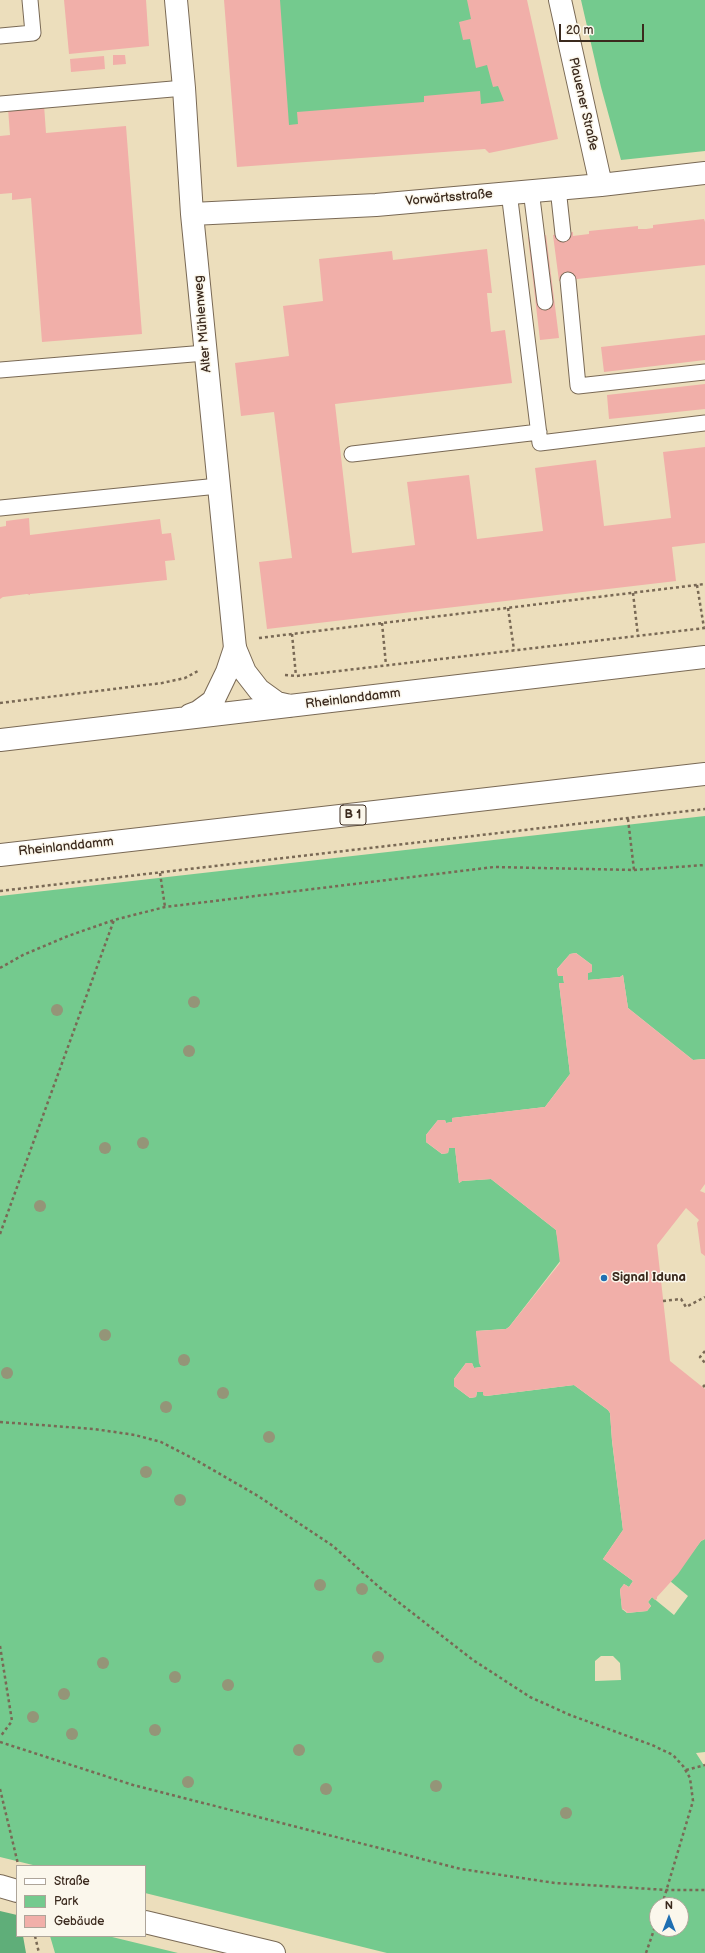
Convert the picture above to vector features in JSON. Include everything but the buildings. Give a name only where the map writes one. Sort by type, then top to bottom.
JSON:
[{"type":"main road","name":"Alter Mühlenweg","points":[[176,0],[184,88],[192,214],[235,648]]},
{"type":"main road","name":"Plauener Straße","points":[[560,0],[601,185]]},
{"type":"main road","name":"Vorwärtsstraße","points":[[192,214],[376,204],[601,185],[705,173]]},
{"type":"main road","points":[[235,648],[245,672],[259,690],[277,703],[290,706]]},
{"type":"main road","points":[[183,718],[198,712],[213,701],[225,677],[235,648]]},
{"type":"main road","name":"Rheinlanddamm","points":[[0,740],[705,657]]},
{"type":"main road","name":"Rheinlanddamm","points":[[0,855],[705,774]]},
{"type":"main road","points":[[0,1886],[16,1891]]},
{"type":"main road","points":[[146,1922],[274,1953]]},
{"type":"lane","points":[[0,36],[32,33],[30,0]]},
{"type":"lane","points":[[0,104],[184,88]]},
{"type":"lane","points":[[558,188],[563,234]]},
{"type":"lane","points":[[531,190],[545,302]]},
{"type":"lane","points":[[509,192],[540,444],[705,423]]},
{"type":"lane","points":[[568,280],[578,386],[705,372]]},
{"type":"lane","points":[[0,370],[205,353]]},
{"type":"lane","points":[[352,454],[539,432]]},
{"type":"lane","points":[[0,508],[218,486]]},
{"type":"path","points":[[256,638],[633,594],[705,584]]},
{"type":"path","points":[[283,675],[296,676],[704,628],[697,585]]},
{"type":"path","points":[[633,594],[638,636]]},
{"type":"path","points":[[508,608],[514,650]]},
{"type":"path","points":[[382,623],[386,665]]},
{"type":"path","points":[[292,634],[296,676]]},
{"type":"path","points":[[0,703],[162,683],[186,678],[202,668]]},
{"type":"path","points":[[0,891],[705,809]]},
{"type":"path","points":[[628,819],[634,870]]},
{"type":"path","points":[[0,968],[23,955],[62,939],[114,920],[164,907],[494,867],[634,870],[705,865]]},
{"type":"path","points":[[160,873],[164,907]]},
{"type":"path","points":[[0,1234],[114,920]]},
{"type":"path","points":[[663,1301],[681,1299],[686,1307],[705,1297]]},
{"type":"path","points":[[705,1351],[700,1357],[705,1363]]},
{"type":"path","points":[[0,1422],[94,1429],[135,1435],[168,1445],[258,1496],[333,1546],[379,1587],[473,1660],[530,1697],[570,1715],[665,1750],[676,1757],[690,1778],[693,1800],[665,1897]]},
{"type":"path","points":[[0,1646],[12,1720],[0,1737]]},
{"type":"path","points":[[0,1742],[133,1785],[461,1869],[555,1883],[668,1890],[705,1890]]},
{"type":"path","points":[[686,1770],[705,1766]]},
{"type":"path","points":[[0,1789],[18,1865]]},
{"type":"path","points":[[35,1937],[39,1953]]},
{"type":"path","points":[[646,1953],[652,1937]]},
{"type":"green space","points":[[248,0],[497,0],[526,131],[261,148]]},
{"type":"green space","points":[[581,0],[705,0],[705,151],[621,160],[601,87]]},
{"type":"green space","points":[[705,816],[705,1059],[693,1060],[628,1008],[623,975],[620,977],[588,980],[588,973],[592,971],[592,965],[576,953],[570,954],[557,969],[558,976],[563,976],[564,983],[559,983],[570,1074],[545,1107],[452,1118],[452,1122],[446,1123],[445,1120],[438,1120],[426,1135],[426,1142],[442,1154],[448,1153],[449,1148],[455,1148],[459,1183],[462,1181],[491,1179],[556,1230],[561,1260],[509,1327],[506,1329],[476,1331],[481,1367],[474,1368],[472,1363],[466,1363],[454,1379],[454,1386],[470,1398],[476,1397],[477,1392],[483,1392],[483,1395],[486,1396],[574,1385],[608,1410],[610,1413],[623,1530],[603,1559],[633,1581],[629,1587],[624,1584],[620,1590],[622,1609],[627,1613],[647,1611],[651,1606],[648,1602],[652,1597],[674,1615],[688,1596],[670,1581],[701,1541],[705,1539],[705,1752],[696,1753],[705,1767],[705,1953],[387,1953],[146,1893],[146,1865],[33,1865],[0,1857],[0,896]],"holes":[[[601,1656],[613,1656],[620,1663],[621,1680],[595,1681],[595,1661]]]},
{"type":"green space","points":[[0,1911],[16,1915],[16,1937],[23,1937],[26,1953],[0,1953]]},
{"type":"green space","points":[[50,1937],[112,1937],[178,1953],[55,1953]]},
{"type":"place","name":"Signal Iduna","points":[[604,1278]]}]
